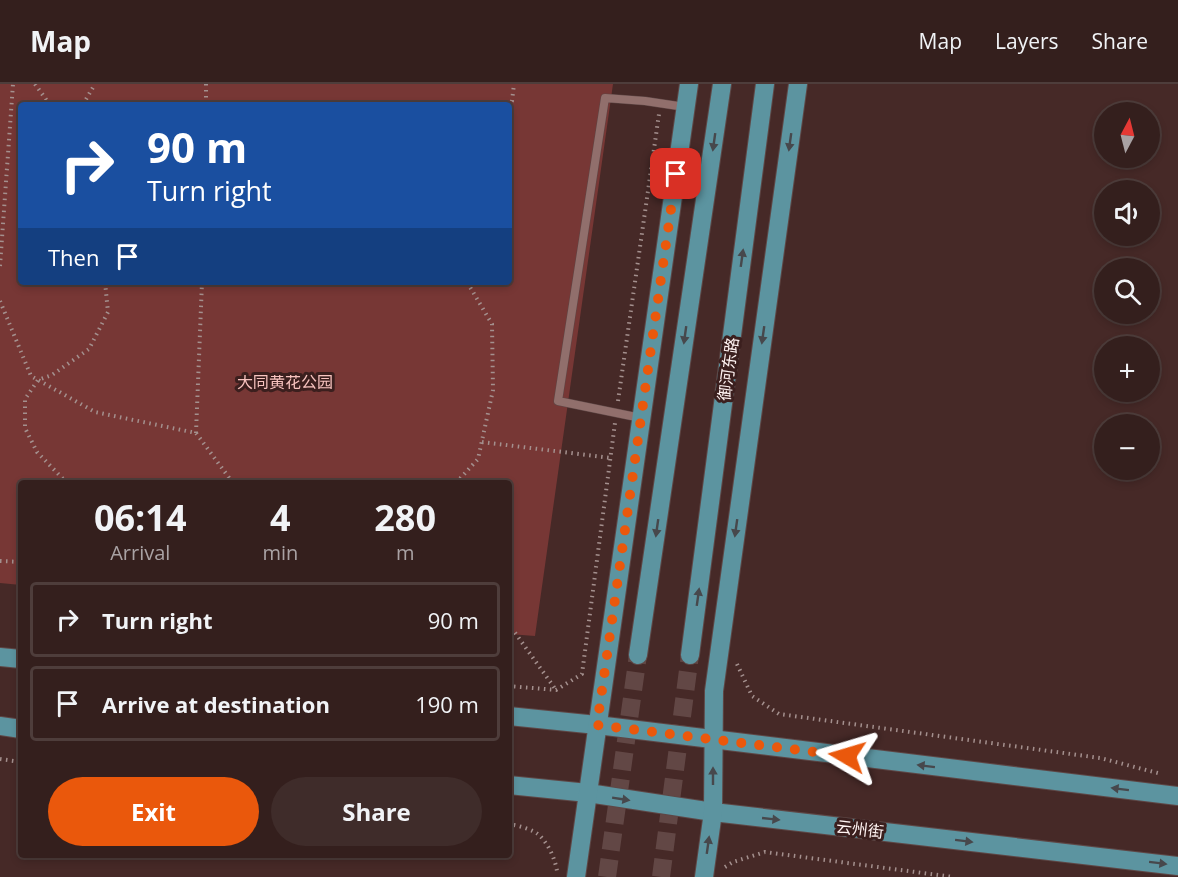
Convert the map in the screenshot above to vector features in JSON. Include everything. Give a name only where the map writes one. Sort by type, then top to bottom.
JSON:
[{"type":"main road","points":[[576,877],[689,84]]},
{"type":"main road","points":[[638,655],[722,84]]},
{"type":"main road","name":"御河东路","points":[[690,655],[765,84]]},
{"type":"main road","points":[[704,877],[713,812],[714,691],[798,84]]},
{"type":"main road","points":[[0,657],[18,659]]},
{"type":"main road","points":[[512,716],[1178,796]]},
{"type":"main road","points":[[0,726],[18,729]]},
{"type":"main road","name":"云州街","points":[[512,785],[588,793],[713,812],[1178,866]]},
{"type":"lane","points":[[641,418],[558,401],[605,98],[645,101],[686,108]]},
{"type":"path","points":[[0,266],[14,84]]},
{"type":"path","points":[[35,84],[48,102]]},
{"type":"path","points":[[85,102],[95,84]]},
{"type":"path","points":[[206,84],[206,102]]},
{"type":"path","points":[[511,102],[514,84]]},
{"type":"path","points":[[64,480],[37,452],[25,428],[25,399],[38,380],[52,375],[89,349],[108,312],[105,285]]},
{"type":"path","points":[[202,285],[196,433],[231,480]]},
{"type":"path","points":[[459,480],[478,459],[493,390],[492,324],[469,285]]},
{"type":"path","points":[[0,301],[31,376],[95,412],[196,433]]},
{"type":"path","points":[[482,442],[611,458]]},
{"type":"path","points":[[0,561],[18,562]]},
{"type":"path","points":[[512,629],[556,690]]},
{"type":"path","points":[[738,653],[737,665],[752,696],[779,714],[1100,758],[1169,776]]},
{"type":"path","points":[[512,686],[522,687]]},
{"type":"path","points":[[0,759],[18,762]]},
{"type":"path","points":[[512,824],[540,835],[555,858],[558,877]]},
{"type":"path","points":[[733,862],[765,852],[953,877]]},
{"type":"green space","name":"大同黄花公园","points":[[0,84],[613,84],[535,636],[512,634],[512,480],[18,480],[18,585],[0,583]]},
{"type":"tunnel","points":[[607,877],[638,655]]},
{"type":"tunnel","points":[[661,877],[690,655]]},
{"type":"route","points":[[676,174],[597,725],[847,756]]}]
